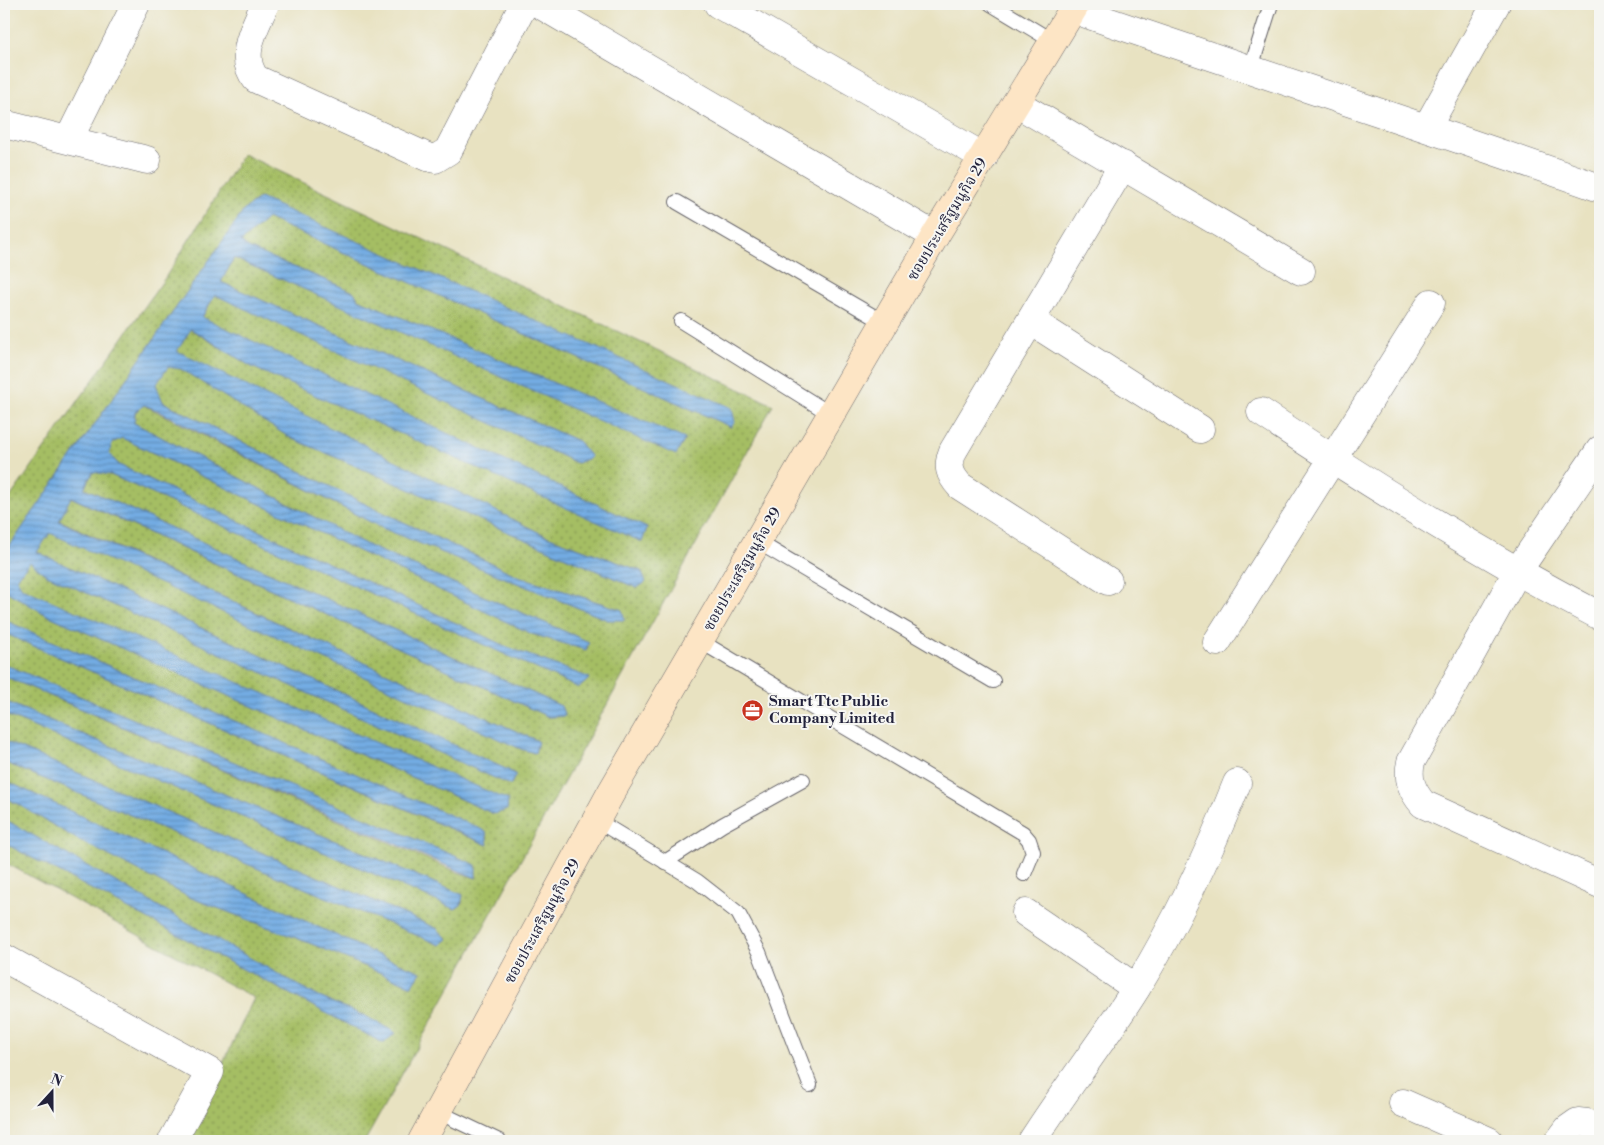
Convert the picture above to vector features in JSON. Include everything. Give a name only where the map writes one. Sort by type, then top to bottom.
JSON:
[{"type":"street","points":[[69,139],[136,4]]},
{"type":"street","points":[[265,4],[247,50],[247,62],[256,79],[426,157],[435,159],[448,151],[524,4]]},
{"type":"street","points":[[539,4],[935,236]]},
{"type":"street","points":[[718,4],[984,156]]},
{"type":"street","points":[[1427,127],[1496,4]]},
{"type":"street","points":[[1074,7],[1250,71],[1427,127],[1600,188]]},
{"type":"street","name":"ซอยประเสริฐมนูกิจ 29","points":[[422,1141],[596,820],[935,236],[1074,7]]},
{"type":"street","points":[[1016,103],[1301,271]]},
{"type":"street","points":[[4,124],[147,160]]},
{"type":"street","points":[[1108,581],[960,486],[949,473],[949,461],[953,451],[1123,165]]},
{"type":"street","points":[[1217,642],[1431,303]]},
{"type":"street","points":[[1031,321],[1200,429]]},
{"type":"street","points":[[1261,412],[1332,459],[1517,572],[1600,616]]},
{"type":"street","points":[[1600,450],[1517,572],[1411,762],[1410,782],[1423,804],[1600,884]]},
{"type":"street","points":[[1032,1141],[1136,988],[1188,898],[1237,783]]},
{"type":"street","points":[[1026,912],[1136,988]]},
{"type":"street","points":[[4,958],[210,1072],[172,1141]]},
{"type":"street","points":[[1403,1103],[1489,1141]]},
{"type":"street","points":[[1559,1141],[1568,1129],[1578,1122],[1586,1123],[1600,1130]]},
{"type":"lane","points":[[991,4],[1054,42]]},
{"type":"lane","points":[[1250,71],[1271,4]]},
{"type":"lane","points":[[677,202],[885,323]]},
{"type":"lane","points":[[681,321],[832,414]]},
{"type":"lane","points":[[758,542],[993,681]]},
{"type":"lane","points":[[700,641],[1023,833],[1029,840],[1033,852],[1024,874]]},
{"type":"lane","points":[[665,862],[722,825],[803,780]]},
{"type":"lane","points":[[596,820],[697,881],[738,913],[759,952],[810,1084]]},
{"type":"lane","points":[[438,1112],[499,1141]]},
{"type":"green space","points":[[243,154],[773,405],[365,1141],[186,1141],[254,998],[4,862],[4,843],[383,1043],[395,1033],[367,1017],[319,997],[4,819],[4,796],[75,838],[189,897],[312,944],[412,986],[421,972],[376,954],[4,780],[4,762],[440,945],[448,939],[436,928],[4,741],[4,714],[455,909],[461,905],[463,895],[4,701],[4,676],[457,872],[476,878],[475,865],[4,664],[4,633],[487,845],[486,832],[4,620],[4,593],[6,591],[47,615],[494,814],[22,588],[15,578],[30,562],[45,574],[510,785],[516,775],[508,770],[37,552],[50,532],[521,749],[535,753],[538,741],[347,655],[59,520],[70,497],[549,717],[564,716],[561,706],[84,488],[93,472],[111,475],[579,688],[590,678],[507,647],[119,465],[109,454],[112,443],[122,438],[532,634],[586,650],[589,642],[373,548],[134,423],[135,412],[144,405],[382,528],[608,620],[622,610],[518,576],[363,503],[163,402],[155,385],[168,367],[181,369],[289,437],[637,588],[641,571],[544,535],[176,352],[190,329],[252,367],[642,541],[647,528],[202,318],[215,294],[577,463],[591,457],[578,441],[221,282],[234,258],[676,454],[685,440],[358,299],[354,292],[248,248],[240,242],[267,218],[731,427],[260,198],[245,209],[4,554],[4,506],[165,278]]},
{"type":"water","points":[[260,198],[732,408],[735,422],[731,427],[267,218],[241,242],[248,248],[354,292],[358,299],[685,439],[676,455],[234,258],[221,282],[578,441],[591,457],[577,463],[215,295],[202,317],[647,528],[642,542],[252,367],[191,329],[177,351],[544,535],[641,571],[646,582],[637,588],[289,437],[181,369],[168,367],[156,385],[163,402],[363,503],[518,576],[622,610],[625,620],[608,620],[382,528],[157,410],[144,405],[135,412],[134,423],[373,548],[589,642],[586,650],[532,634],[122,438],[112,443],[109,454],[119,465],[507,647],[590,678],[579,688],[111,475],[93,472],[84,488],[561,706],[565,716],[549,717],[71,497],[59,521],[347,655],[538,741],[535,753],[521,749],[50,533],[37,552],[508,770],[516,775],[510,785],[45,574],[30,562],[16,578],[22,588],[508,800],[507,810],[494,814],[47,615],[6,591],[4,593],[4,554],[245,209]]},
{"type":"water","points":[[4,620],[477,827],[486,832],[488,845],[4,633]]},
{"type":"water","points":[[4,664],[476,865],[476,878],[4,676]]},
{"type":"water","points":[[4,701],[463,895],[461,905],[455,909],[4,714]]},
{"type":"water","points":[[4,741],[436,928],[448,939],[440,945],[4,762]]},
{"type":"water","points":[[4,780],[376,954],[421,972],[412,986],[312,944],[189,897],[75,838],[4,796]]},
{"type":"water","points":[[4,819],[319,997],[367,1017],[396,1033],[383,1043],[4,843]]},
{"type":"place","name":"Smart Ttc Public Company Limited","points":[[753,710]]}]
